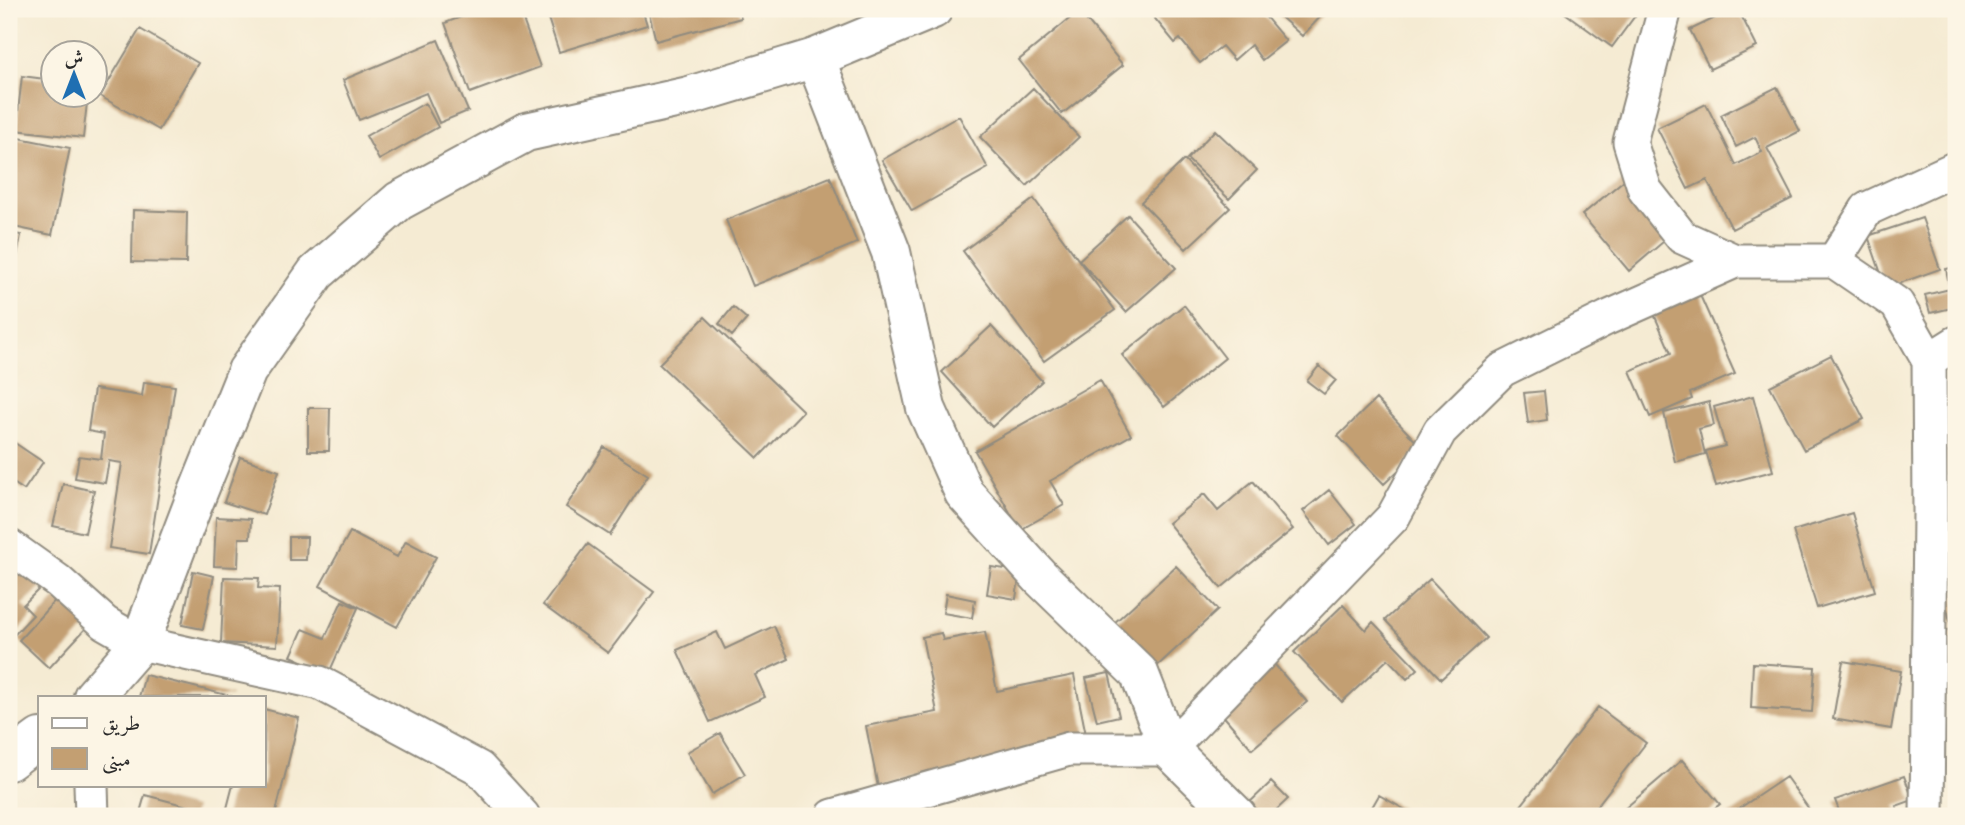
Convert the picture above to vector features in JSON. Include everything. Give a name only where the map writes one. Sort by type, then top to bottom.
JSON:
[{"type":"main road","points":[[94,696],[140,643],[247,371],[316,273],[399,201],[526,132],[690,96],[814,58],[933,9]]},
{"type":"main road","points":[[814,58],[891,252],[926,408],[964,493],[1041,578],[1139,673],[1169,749],[1237,816]]},
{"type":"main road","points":[[9,761],[38,739]]},
{"type":"street","points":[[1665,9],[1630,142],[1645,190],[1682,237],[1735,261]]},
{"type":"street","points":[[1834,261],[1867,209],[1956,168]]},
{"type":"street","points":[[833,816],[1069,749],[1169,749],[1393,517],[1440,431],[1502,370],[1607,318],[1735,261],[1834,261],[1897,304],[1942,352],[1930,512],[1927,816]]},
{"type":"street","points":[[9,546],[58,581],[105,623],[140,643],[320,682],[479,768],[523,816]]},
{"type":"street","points":[[91,786],[92,816]]},
{"type":"building","points":[[482,9],[519,9],[540,67],[470,93],[445,23]]},
{"type":"building","points":[[545,9],[642,9],[647,25],[559,52]]},
{"type":"building","points":[[648,9],[738,9],[741,18],[656,41]]},
{"type":"building","points":[[1147,9],[1259,9],[1286,41],[1262,60],[1251,45],[1234,60],[1222,46],[1200,63],[1180,39],[1175,43]]},
{"type":"building","points":[[1272,9],[1328,9],[1302,36]]},
{"type":"building","points":[[1567,9],[1640,9],[1612,47],[1565,13]]},
{"type":"building","points":[[1738,9],[1757,47],[1710,69],[1690,30]]},
{"type":"building","points":[[1079,11],[1123,65],[1062,114],[1019,60]]},
{"type":"building","points":[[140,29],[198,63],[159,130],[108,101],[108,83]]},
{"type":"building","points":[[438,40],[468,111],[439,123],[426,93],[359,120],[343,80]]},
{"type":"building","points":[[22,76],[38,78],[38,108],[86,108],[83,138],[16,130]]},
{"type":"building","points":[[1777,87],[1800,131],[1767,148],[1793,198],[1732,229],[1707,180],[1688,189],[1657,128],[1706,104],[1736,165],[1762,152],[1755,137],[1736,147],[1721,115]]},
{"type":"building","points":[[1033,88],[1079,137],[1027,186],[980,137]]},
{"type":"building","points":[[425,103],[438,127],[379,160],[366,136]]},
{"type":"building","points":[[959,116],[988,168],[912,211],[882,160]]},
{"type":"building","points":[[1215,130],[1257,170],[1229,199],[1187,159]]},
{"type":"building","points":[[9,136],[70,148],[52,235],[9,226]]},
{"type":"building","points":[[1184,160],[1230,208],[1186,249],[1141,202]]},
{"type":"building","points":[[830,177],[857,243],[753,286],[726,220]]},
{"type":"building","points":[[1623,181],[1670,236],[1629,271],[1582,215]]},
{"type":"building","points":[[1034,199],[1115,310],[1044,361],[963,251]]},
{"type":"building","points":[[133,210],[187,212],[186,263],[132,262]]},
{"type":"building","points":[[1128,215],[1176,268],[1126,312],[1079,260]]},
{"type":"building","points":[[1922,218],[1940,269],[1886,288],[1868,236]]},
{"type":"building","points":[[9,233],[21,235],[13,276],[9,275]]},
{"type":"building","points":[[1956,267],[1956,307],[1930,313],[1925,295],[1950,289],[1946,269]]},
{"type":"building","points":[[1699,293],[1735,374],[1690,393],[1692,399],[1650,417],[1630,371],[1671,353],[1653,312]]},
{"type":"building","points":[[1184,305],[1225,358],[1164,407],[1122,355]]},
{"type":"building","points":[[733,307],[747,319],[732,336],[719,324]]},
{"type":"building","points":[[705,317],[803,411],[758,458],[659,364]]},
{"type":"building","points":[[991,326],[1042,381],[992,427],[942,372]]},
{"type":"building","points":[[1831,355],[1864,419],[1804,450],[1770,386]]},
{"type":"building","points":[[1319,366],[1336,380],[1324,394],[1307,381]]},
{"type":"building","points":[[1100,380],[1131,435],[1050,481],[1064,505],[1020,530],[975,451]]},
{"type":"building","points":[[144,382],[175,386],[149,554],[109,548],[122,463],[109,461],[105,483],[75,478],[79,456],[101,459],[104,434],[88,431],[94,389],[142,396]]},
{"type":"building","points":[[1544,391],[1547,420],[1528,423],[1524,393]]},
{"type":"building","points":[[1753,396],[1773,471],[1716,486],[1706,451],[1725,446],[1714,407]]},
{"type":"building","points":[[1376,399],[1422,448],[1384,484],[1338,436]]},
{"type":"building","points":[[1709,402],[1714,425],[1699,429],[1705,454],[1675,462],[1664,413]]},
{"type":"building","points":[[308,408],[330,408],[329,451],[308,451]]},
{"type":"building","points":[[9,439],[43,462],[24,490],[9,480]]},
{"type":"building","points":[[604,447],[648,475],[610,535],[566,507]]},
{"type":"building","points":[[1942,452],[1956,453],[1956,476],[1941,475]]},
{"type":"building","points":[[240,457],[279,471],[264,515],[224,502]]},
{"type":"building","points":[[1253,481],[1293,529],[1221,588],[1168,523],[1204,494],[1218,511]]},
{"type":"building","points":[[63,484],[94,491],[85,533],[53,526]]},
{"type":"building","points":[[1329,490],[1356,524],[1329,545],[1303,511]]},
{"type":"building","points":[[1852,513],[1875,591],[1817,608],[1793,531]]},
{"type":"building","points":[[1956,516],[1956,558],[1949,558],[1947,517]]},
{"type":"building","points":[[216,517],[251,519],[250,538],[239,538],[238,567],[214,566]]},
{"type":"building","points":[[350,532],[397,557],[406,541],[436,557],[397,627],[320,586]]},
{"type":"building","points":[[289,537],[307,537],[306,560],[289,560]]},
{"type":"building","points":[[588,544],[654,592],[608,653],[543,605]]},
{"type":"building","points":[[9,556],[41,587],[23,605],[33,615],[13,636],[9,632]]},
{"type":"building","points":[[1176,566],[1218,610],[1155,668],[1113,624]]},
{"type":"building","points":[[991,567],[1020,571],[1016,599],[987,594]]},
{"type":"building","points":[[193,571],[214,576],[203,629],[182,625]]},
{"type":"building","points":[[224,577],[259,578],[258,588],[280,589],[277,646],[221,643]]},
{"type":"building","points":[[1430,579],[1486,638],[1441,679],[1385,620]]},
{"type":"building","points":[[1956,588],[1956,656],[1950,658],[1944,631],[1952,629],[1943,592]]},
{"type":"building","points":[[946,594],[975,600],[972,618],[943,613]]},
{"type":"building","points":[[58,597],[89,625],[49,668],[19,640]]},
{"type":"building","points":[[342,601],[358,608],[329,673],[291,656],[303,629],[325,638]]},
{"type":"building","points":[[1343,605],[1366,630],[1373,622],[1418,669],[1407,679],[1388,659],[1342,702],[1294,652]]},
{"type":"building","points":[[774,626],[789,659],[755,675],[765,697],[710,722],[677,650],[717,632],[725,649]]},
{"type":"building","points":[[985,632],[997,691],[1074,675],[1088,745],[878,787],[866,726],[937,712],[922,637],[941,633],[943,640]]},
{"type":"building","points":[[1269,658],[1307,702],[1252,749],[1214,705]]},
{"type":"building","points":[[1843,661],[1901,671],[1891,729],[1833,719]]},
{"type":"building","points":[[1753,663],[1815,667],[1812,712],[1751,708]]},
{"type":"building","points":[[1109,673],[1119,716],[1097,721],[1086,678]]},
{"type":"building","points":[[145,675],[231,696],[139,696]]},
{"type":"building","points":[[1598,707],[1646,743],[1589,816],[1513,816]]},
{"type":"building","points":[[266,710],[299,718],[275,816],[225,816],[233,786],[266,786]]},
{"type":"building","points":[[720,733],[745,774],[712,794],[687,752]]},
{"type":"building","points":[[1682,760],[1720,804],[1705,816],[1616,816]]},
{"type":"building","points":[[1904,776],[1913,800],[1896,806],[1900,816],[1841,816],[1835,800]]},
{"type":"building","points":[[1786,777],[1814,816],[1728,816]]},
{"type":"building","points":[[1271,782],[1288,799],[1270,816],[1256,816],[1246,806]]},
{"type":"building","points":[[145,795],[195,808],[193,816],[139,816]]},
{"type":"building","points":[[1379,795],[1416,816],[1367,816]]}]
